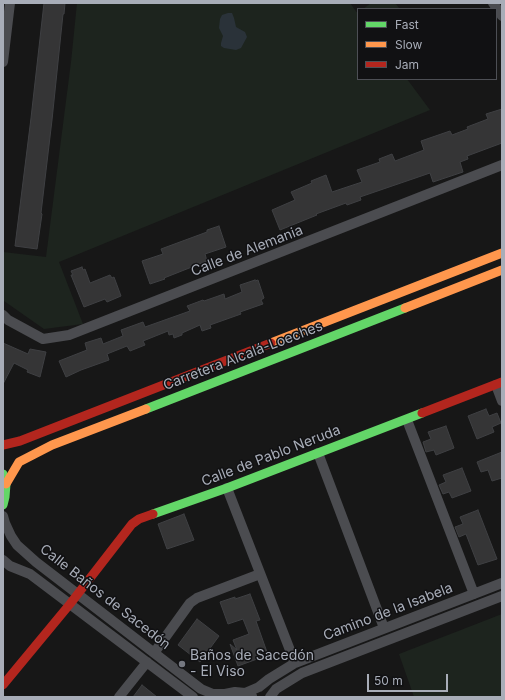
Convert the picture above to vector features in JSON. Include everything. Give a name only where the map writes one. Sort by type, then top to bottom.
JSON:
[{"type":"main road","name":"Carretera Alcalá-Loeches","points":[[3,445],[20,441],[502,253]]},
{"type":"main road","name":"Carretera Alcalá-Loeches","points":[[6,484],[19,462],[52,445],[502,270]]},
{"type":"main road","name":"Calle de Pablo Neruda","points":[[3,685],[70,604],[132,524],[139,519],[227,488],[407,420],[499,383]]},
{"type":"main road","points":[[3,473],[6,484],[3,505]]},
{"type":"street","points":[[3,62],[10,3]]},
{"type":"street","points":[[494,3],[502,16]]},
{"type":"street","name":"Calle de Alemania","points":[[3,315],[8,320],[42,338],[69,335],[502,166]]},
{"type":"street","points":[[499,383],[502,401]]},
{"type":"street","points":[[407,420],[474,594]]},
{"type":"street","points":[[318,453],[384,628]]},
{"type":"street","points":[[227,488],[294,663]]},
{"type":"street","name":"Calle Baños de Sacedón","points":[[3,516],[11,536],[17,545],[36,562],[201,689],[214,694],[223,695],[236,692],[250,695]]},
{"type":"street","name":"Calle Baños de Sacedón","points":[[3,560],[10,566],[30,574],[193,697]]},
{"type":"street","points":[[154,653],[190,603],[197,598],[260,574]]},
{"type":"street","name":"Camino de la Isabela","points":[[250,695],[269,679],[294,663],[502,583]]},
{"type":"street","name":"Camino de la Isabela","points":[[270,697],[276,689],[302,673],[502,596]]},
{"type":"street","points":[[119,697],[147,662]]},
{"type":"shaded area","points":[[77,3],[350,3],[357,13],[357,80],[408,80],[430,110],[59,262],[83,324],[44,329],[4,301],[3,252],[46,257]]},
{"type":"shaded area","points":[[371,3],[395,3],[399,8],[364,8]]},
{"type":"shaded area","points":[[232,13],[236,27],[245,32],[247,37],[241,48],[236,50],[221,46],[223,36],[219,28],[220,19],[222,15]]},
{"type":"shaded area","points":[[502,614],[502,697],[414,697],[399,654]]},
{"type":"building","points":[[44,3],[65,3],[37,249],[15,246]]},
{"type":"building","points":[[502,109],[502,143],[467,156],[468,159],[460,162],[463,172],[433,182],[430,173],[360,197],[361,200],[347,205],[346,203],[316,214],[317,215],[280,230],[272,210],[295,200],[291,192],[312,183],[311,181],[326,175],[332,192],[362,182],[357,170],[380,162],[379,159],[392,154],[395,161],[424,150],[421,141],[450,131],[452,135],[468,129],[467,127],[488,119],[486,114]]},
{"type":"building","points":[[219,226],[226,247],[205,254],[207,261],[150,284],[142,261],[163,254],[161,249]]},
{"type":"building","points":[[82,267],[83,270],[85,269],[90,283],[110,275],[112,278],[114,277],[121,296],[107,302],[105,299],[84,307],[71,275],[73,275],[71,271]]},
{"type":"building","points":[[258,280],[264,298],[261,300],[263,304],[210,325],[211,328],[202,331],[200,325],[174,338],[173,334],[169,335],[168,331],[143,341],[145,345],[130,351],[127,346],[107,354],[109,360],[66,377],[59,361],[87,350],[85,343],[101,338],[103,344],[123,336],[121,330],[143,322],[145,327],[190,311],[187,306],[203,300],[204,301],[224,294],[225,299],[242,292],[240,285]]},
{"type":"building","points":[[3,343],[28,354],[30,349],[46,352],[40,377],[27,372],[28,370],[14,363],[3,384]]},
{"type":"building","points":[[486,409],[489,416],[497,413],[501,423],[492,427],[494,432],[477,439],[468,416]]},
{"type":"building","points":[[446,426],[454,448],[436,455],[434,450],[426,452],[423,442],[431,439],[428,432]]},
{"type":"building","points":[[502,452],[502,478],[492,481],[488,470],[481,472],[477,462]]},
{"type":"building","points":[[462,468],[471,491],[452,498],[449,492],[443,494],[439,485],[446,482],[443,475]]},
{"type":"building","points":[[478,510],[497,559],[478,565],[466,534],[459,537],[455,527],[463,524],[460,517]]},
{"type":"building","points":[[184,514],[194,540],[167,549],[158,524]]},
{"type":"building","points":[[250,594],[260,620],[256,621],[268,655],[238,666],[230,644],[237,650],[233,640],[249,634],[243,619],[228,624],[220,602]]},
{"type":"building","points":[[197,619],[219,636],[200,662],[178,645]]},
{"type":"building","points":[[142,685],[157,697],[133,697]]},
{"type":"traffic: fast","points":[[146,409],[405,308]]},
{"type":"traffic: fast","points":[[153,514],[227,488],[422,413]]},
{"type":"traffic: fast","points":[[3,474],[6,484],[3,505]]},
{"type":"traffic: slow","points":[[271,343],[502,253]]},
{"type":"traffic: slow","points":[[405,308],[502,270]]},
{"type":"traffic: slow","points":[[6,484],[19,462],[52,445],[146,409]]},
{"type":"traffic: jam","points":[[3,445],[20,441],[271,343]]},
{"type":"traffic: jam","points":[[422,413],[502,382]]},
{"type":"traffic: jam","points":[[3,685],[70,604],[132,524],[139,519],[153,514]]},
{"type":"place","name":"Baños de Sacedón - El Viso","points":[[182,664]]}]
